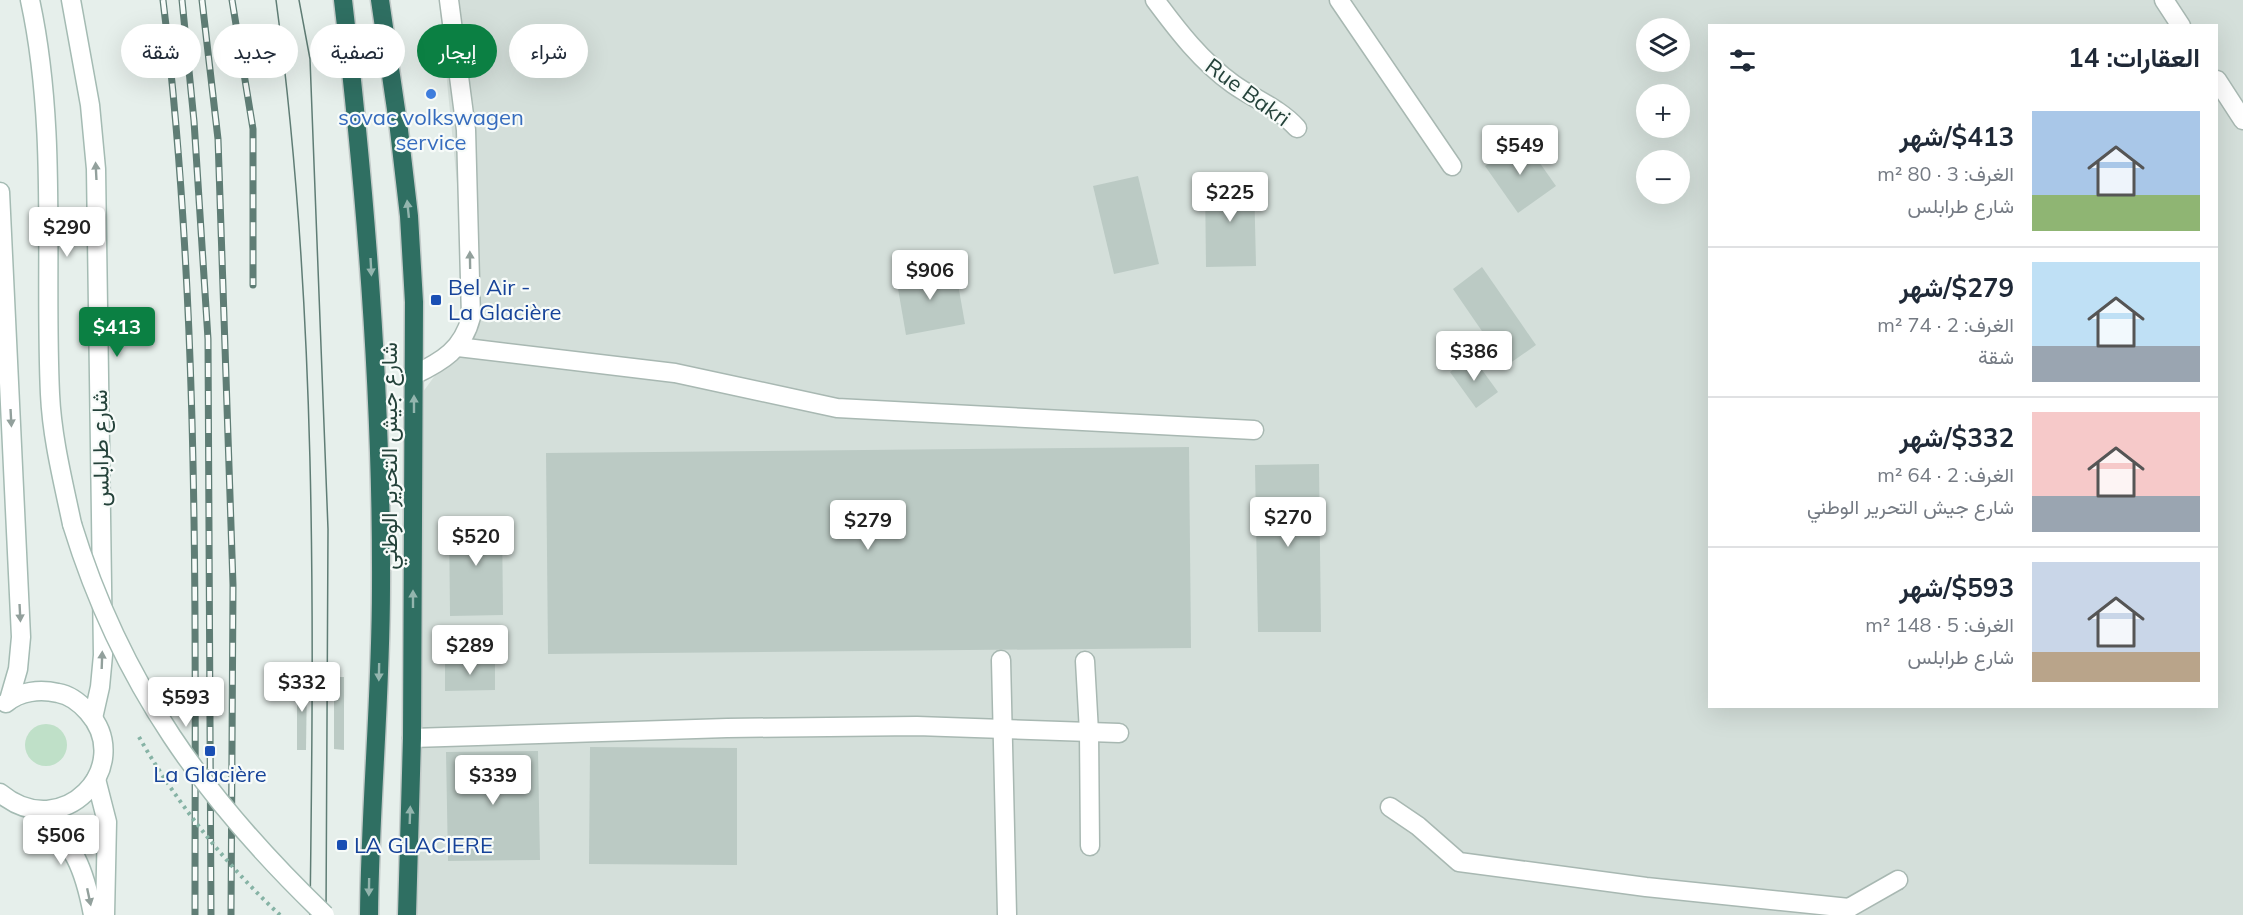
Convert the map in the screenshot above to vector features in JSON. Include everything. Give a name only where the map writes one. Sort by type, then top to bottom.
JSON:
[{"type":"highway","name":"شارع جيش التحرير الوطني","points":[[343,0],[361,156],[376,365],[381,587],[369,915]]},
{"type":"highway","name":"شارع جيش التحرير الوطني","points":[[380,0],[409,216],[414,375],[412,738],[407,915]]},
{"type":"main road","points":[[30,0],[43,70],[48,210],[50,396],[57,459],[72,524],[105,618],[167,734],[214,798],[250,839],[325,915]]},
{"type":"main road","name":"شارع طرابلس","points":[[71,0],[90,105],[98,222],[103,655],[100,687],[93,718]]},
{"type":"main road","points":[[414,375],[446,358],[458,347],[467,333],[471,316],[466,129],[449,0]]},
{"type":"main road","name":"Rue Bakri","points":[[1155,0],[1190,46],[1210,66],[1259,101],[1284,113],[1297,128]]},
{"type":"main road","points":[[1339,0],[1452,166]]},
{"type":"main road","points":[[2164,0],[2180,24]]},
{"type":"main road","points":[[2218,82],[2243,120]]},
{"type":"main road","points":[[0,192],[21,637],[18,669],[5,704]]},
{"type":"main road","points":[[458,347],[675,373],[837,408],[1254,429]]},
{"type":"main road","points":[[1001,660],[1007,914]]},
{"type":"main road","points":[[1085,661],[1089,732],[1090,846]]},
{"type":"main road","points":[[4,799],[40,811],[57,810],[73,804],[86,793],[96,779],[103,748],[93,718],[80,703],[64,694],[45,690],[27,692],[5,704]]},
{"type":"main road","points":[[412,738],[727,728],[917,726],[1119,733]]},
{"type":"main road","points":[[96,779],[107,822],[105,915]]},
{"type":"main road","points":[[1390,807],[1418,825],[1459,862],[1842,912],[1898,880]]},
{"type":"main road","points":[[40,811],[73,849],[82,870],[93,915]]},
{"type":"shaded area","points":[[439,0],[2243,0],[2243,915],[415,915],[412,407],[471,326],[447,78],[497,78],[497,24],[441,24]]},
{"type":"green space","points":[[46,724],[54,725],[61,730],[66,737],[66,753],[61,760],[54,765],[46,766],[38,765],[31,760],[26,753],[25,745],[26,737],[31,730],[38,725]]},
{"type":"building","points":[[1523,139],[1556,186],[1518,213],[1485,166]]},
{"type":"building","points":[[1138,176],[1159,264],[1114,274],[1093,186]]},
{"type":"building","points":[[1205,180],[1254,180],[1256,266],[1206,267]]},
{"type":"building","points":[[955,267],[965,324],[906,335],[896,277]]},
{"type":"building","points":[[1482,267],[1536,345],[1506,366],[1453,289]]},
{"type":"building","points":[[1472,356],[1498,392],[1476,408],[1450,372]]},
{"type":"building","points":[[1189,447],[1191,648],[548,654],[546,453]]},
{"type":"building","points":[[1319,464],[1321,632],[1258,632],[1255,465]]},
{"type":"building","points":[[502,518],[503,615],[450,616],[449,519]]},
{"type":"building","points":[[445,662],[495,662],[495,690],[445,691]]},
{"type":"building","points":[[334,677],[344,677],[344,750],[334,749]]},
{"type":"building","points":[[297,678],[307,678],[306,750],[297,750]]},
{"type":"building","points":[[590,747],[737,748],[737,865],[589,864]]},
{"type":"building","points":[[538,751],[540,860],[448,861],[446,752]]},
{"type":"tram line","points":[[276,0],[289,114],[306,342],[312,571],[310,915]]},
{"type":"tram line","points":[[299,0],[310,59],[328,529],[326,915]]},
{"type":"railway","points":[[163,0],[184,228],[189,342],[195,571],[195,915]]},
{"type":"railway","points":[[182,0],[194,121],[208,339],[211,915]]},
{"type":"railway","points":[[202,0],[218,139],[233,585],[231,915]]},
{"type":"railway","points":[[232,0],[253,129],[253,285]]},
{"type":"place","name":"sovac volkswagen service","points":[[431,94]]},
{"type":"place","name":"Bel Air - La Glacière","points":[[436,300]]},
{"type":"place","name":"La Glacière","points":[[210,751]]},
{"type":"place","name":"LA GLACIERE","points":[[342,845]]}]
